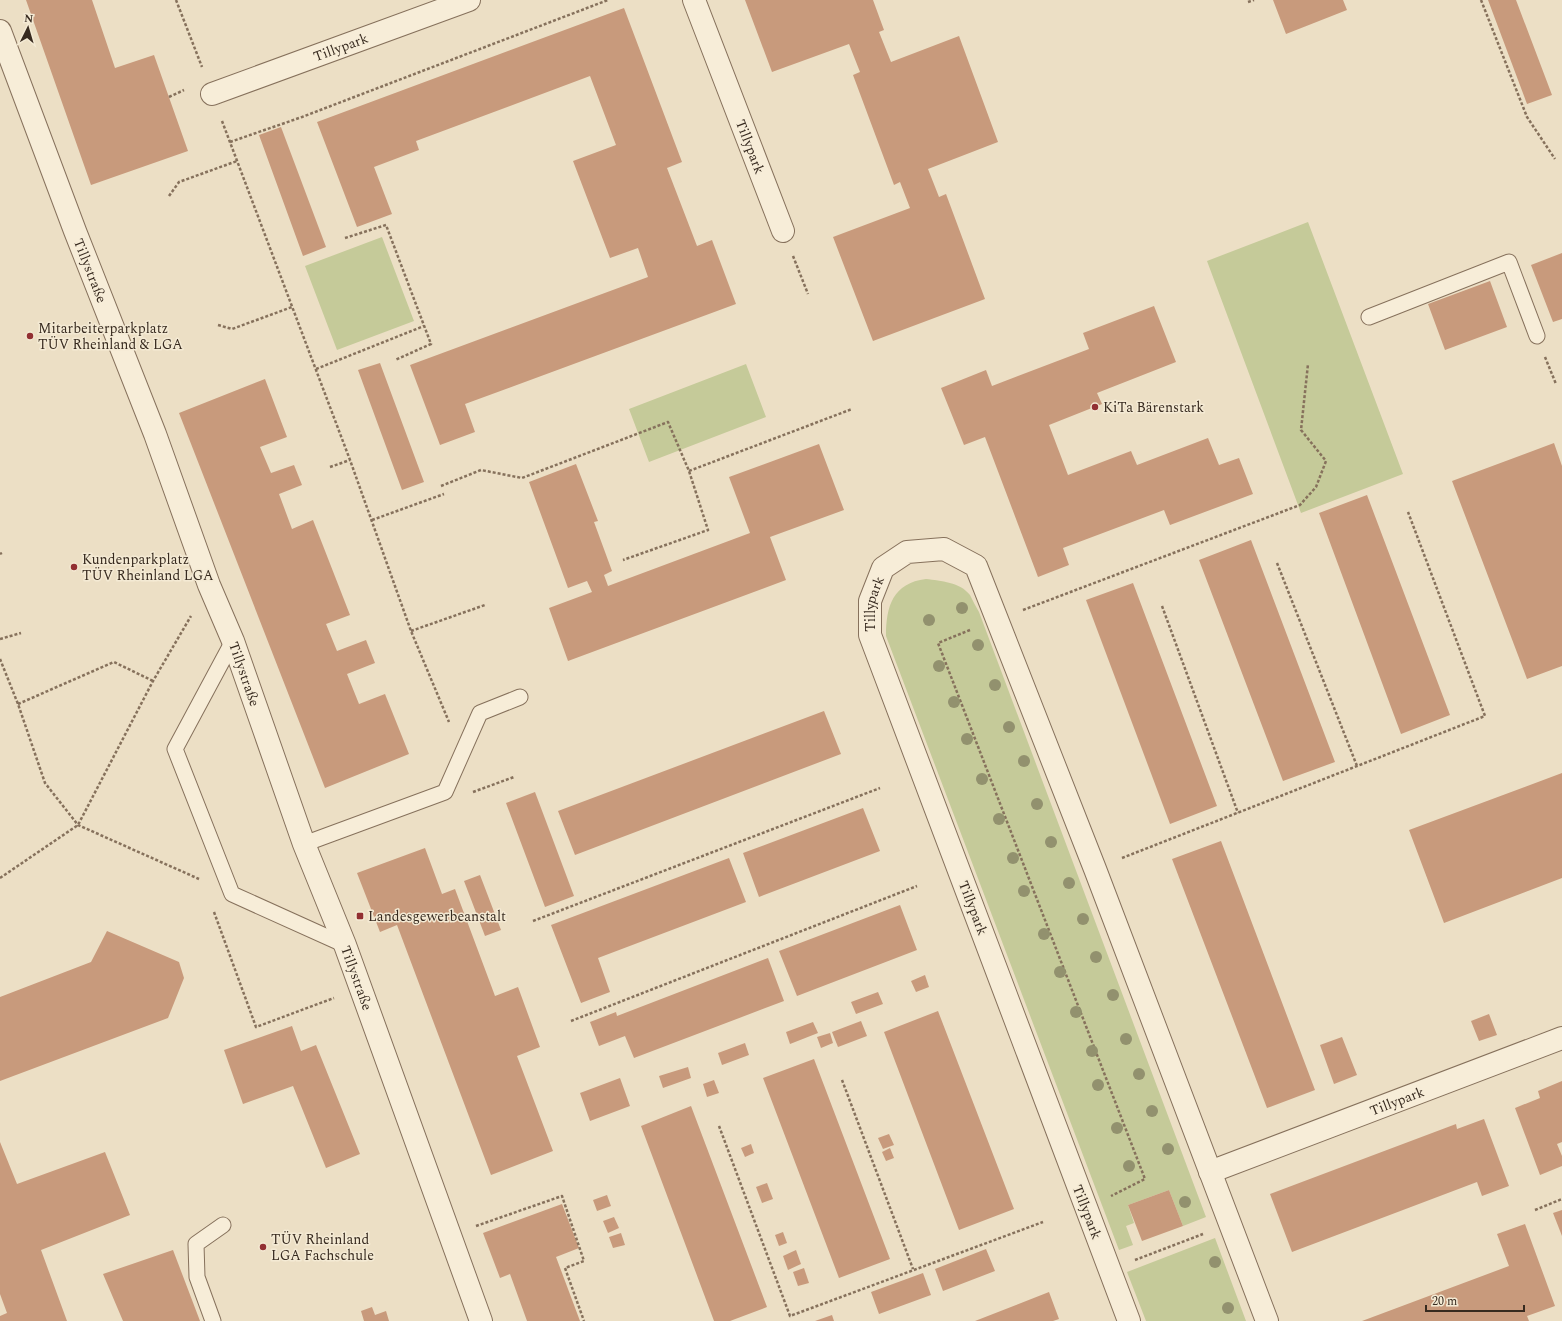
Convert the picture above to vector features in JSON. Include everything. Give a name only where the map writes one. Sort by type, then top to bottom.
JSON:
[{"type":"street","name":"Tillypark","points":[[212,94],[469,0]]},
{"type":"street","name":"Tillypark","points":[[694,0],[784,231]]},
{"type":"street","name":"Tillystraße","points":[[0,31],[75,231],[155,434],[209,585],[233,641],[304,844],[345,945],[481,1321]]},
{"type":"street","name":"Tillypark","points":[[1129,1321],[870,636],[870,601],[883,568],[907,552],[944,549],[976,566],[1095,869],[1267,1321]]},
{"type":"street","name":"Tillypark","points":[[1210,1172],[1562,1038]]},
{"type":"lane","points":[[1369,317],[1509,262],[1537,336]]},
{"type":"lane","points":[[233,641],[175,749],[232,894],[345,945]]},
{"type":"lane","points":[[304,844],[445,792],[480,712],[520,698]]},
{"type":"lane","points":[[213,1321],[197,1278],[196,1244],[223,1225]]},
{"type":"path","points":[[176,0],[350,460],[411,631],[462,754]]},
{"type":"path","points":[[230,142],[302,117],[608,0]]},
{"type":"path","points":[[1248,2],[1254,0]]},
{"type":"path","points":[[1481,0],[1527,117],[1555,159]]},
{"type":"path","points":[[169,196],[178,182],[237,161]]},
{"type":"path","points":[[345,238],[386,225],[431,344],[396,360]]},
{"type":"path","points":[[784,231],[808,294]]},
{"type":"path","points":[[218,325],[232,330],[292,307]]},
{"type":"path","points":[[316,369],[424,326]]},
{"type":"path","points":[[1085,1208],[1145,1180],[938,643],[997,619],[1300,505],[1316,487],[1326,461],[1301,430],[1308,364]]},
{"type":"path","points":[[689,471],[852,409]]},
{"type":"path","points":[[441,486],[481,470],[522,478],[668,422],[689,471],[708,530],[623,560]]},
{"type":"path","points":[[330,467],[350,460]]},
{"type":"path","points":[[372,520],[444,494]]},
{"type":"path","points":[[1128,856],[1485,716],[1408,512]]},
{"type":"path","points":[[1277,563],[1356,766]]},
{"type":"path","points":[[0,878],[78,825],[153,681],[209,585]]},
{"type":"path","points":[[411,631],[485,604]]},
{"type":"path","points":[[1162,606],[1238,813]]},
{"type":"path","points":[[0,639],[21,633]]},
{"type":"path","points":[[0,659],[18,704],[45,783],[78,825],[232,894]]},
{"type":"path","points":[[18,704],[114,662],[153,681]]},
{"type":"path","points":[[473,792],[514,777]]},
{"type":"path","points":[[533,921],[880,788]]},
{"type":"path","points":[[571,1021],[917,886]]},
{"type":"path","points":[[213,909],[256,1027],[360,988]]},
{"type":"path","points":[[842,1080],[913,1269]]},
{"type":"path","points":[[719,1126],[790,1316],[913,1269],[1043,1222]]},
{"type":"path","points":[[449,1236],[562,1196],[584,1261],[565,1268],[584,1321]]},
{"type":"path","points":[[1534,1210],[1562,1199]]},
{"type":"path","points":[[1109,1270],[1230,1223]]},
{"type":"green space","points":[[1308,222],[1403,474],[1301,513],[1207,261]]},
{"type":"green space","points":[[382,237],[414,321],[337,350],[305,266]]},
{"type":"green space","points":[[746,364],[766,417],[649,462],[629,409]]},
{"type":"green space","points":[[926,579],[950,583],[961,587],[970,595],[979,612],[1206,1217],[1183,1226],[1169,1190],[1128,1205],[1134,1223],[1126,1226],[1133,1245],[1119,1250],[886,636],[888,615],[894,598],[906,585],[915,581]]},
{"type":"green space","points":[[1215,1238],[1246,1321],[1146,1321],[1127,1272]]},
{"type":"building","points":[[26,0],[92,0],[115,68],[154,55],[188,151],[91,185]]},
{"type":"building","points":[[745,0],[873,0],[884,30],[879,32],[891,62],[959,36],[998,142],[928,169],[939,197],[946,194],[985,299],[873,341],[833,237],[910,208],[900,182],[894,185],[853,75],[860,72],[849,44],[772,72]]},
{"type":"building","points":[[1273,0],[1343,0],[1347,10],[1286,34]]},
{"type":"building","points":[[1488,0],[1516,0],[1552,95],[1527,104]]},
{"type":"building","points":[[624,8],[682,162],[667,168],[697,246],[712,240],[736,304],[465,404],[475,432],[440,445],[410,365],[648,277],[638,248],[610,258],[573,161],[616,145],[590,76],[416,141],[419,150],[374,167],[392,214],[357,227],[317,122]]},
{"type":"building","points":[[281,127],[326,247],[303,256],[259,135]]},
{"type":"building","points":[[1562,253],[1562,319],[1553,322],[1531,265]]},
{"type":"building","points":[[1490,281],[1507,327],[1445,350],[1428,304]]},
{"type":"building","points":[[1154,306],[1176,362],[1097,393],[1102,404],[1049,425],[1068,475],[1131,451],[1137,465],[1208,438],[1219,465],[1239,458],[1253,494],[1170,525],[1164,510],[1063,548],[1069,565],[1038,577],[985,437],[964,445],[941,388],[986,370],[992,386],[1089,349],[1083,333]]},
{"type":"building","points":[[380,363],[424,482],[402,490],[358,370]]},
{"type":"building","points":[[265,379],[287,437],[260,447],[271,473],[294,465],[302,485],[279,494],[292,529],[313,520],[350,615],[326,624],[337,651],[366,640],[375,663],[347,674],[359,704],[385,694],[409,754],[325,788],[179,413]]},
{"type":"building","points":[[1554,443],[1562,466],[1562,666],[1527,679],[1452,481]]},
{"type":"building","points":[[819,444],[844,510],[770,537],[786,580],[568,661],[549,608],[592,592],[587,581],[568,588],[529,482],[576,464],[598,521],[594,522],[612,571],[604,575],[608,586],[750,533],[729,477]]},
{"type":"building","points":[[1367,495],[1450,715],[1401,734],[1319,513]]},
{"type":"building","points":[[1251,540],[1335,762],[1283,781],[1199,560]]},
{"type":"building","points":[[1133,583],[1217,806],[1170,824],[1086,600]]},
{"type":"building","points":[[824,711],[841,754],[575,855],[558,811]]},
{"type":"building","points":[[1562,773],[1562,878],[1444,923],[1409,830]]},
{"type":"building","points":[[535,792],[574,896],[545,907],[506,803]]},
{"type":"building","points":[[863,808],[880,851],[759,897],[743,853]]},
{"type":"building","points":[[1221,841],[1315,1090],[1267,1108],[1172,859]]},
{"type":"building","points":[[425,848],[442,894],[455,889],[495,996],[518,987],[540,1047],[517,1056],[553,1151],[491,1175],[397,925],[380,932],[357,873]]},
{"type":"building","points":[[729,858],[746,902],[598,958],[610,992],[581,1003],[551,925]]},
{"type":"building","points":[[480,875],[501,930],[485,936],[464,881]]},
{"type":"building","points":[[900,905],[917,950],[797,996],[779,951]]},
{"type":"building","points":[[107,931],[179,962],[184,978],[168,1018],[0,1081],[0,997],[91,962]]},
{"type":"building","points":[[768,958],[784,1001],[634,1058],[625,1036],[599,1046],[590,1022],[616,1012],[617,1016]]},
{"type":"building","points":[[925,975],[929,987],[916,992],[911,981]]},
{"type":"building","points":[[878,992],[883,1004],[856,1014],[851,1002]]},
{"type":"building","points":[[938,1011],[1014,1209],[959,1230],[884,1032]]},
{"type":"building","points":[[1489,1014],[1497,1035],[1479,1041],[1471,1021]]},
{"type":"building","points":[[861,1021],[867,1036],[838,1047],[832,1032]]},
{"type":"building","points":[[813,1022],[818,1033],[790,1044],[786,1032]]},
{"type":"building","points":[[292,1026],[301,1051],[316,1045],[360,1154],[326,1168],[293,1086],[243,1104],[224,1050]]},
{"type":"building","points":[[830,1033],[833,1043],[821,1048],[817,1037]]},
{"type":"building","points":[[1342,1037],[1357,1075],[1334,1084],[1320,1045]]},
{"type":"building","points":[[745,1043],[749,1055],[722,1065],[718,1053]]},
{"type":"building","points":[[814,1059],[890,1259],[839,1278],[763,1078]]},
{"type":"building","points":[[688,1067],[691,1078],[663,1088],[659,1076]]},
{"type":"building","points":[[620,1078],[630,1106],[590,1121],[580,1093]]},
{"type":"building","points":[[714,1080],[719,1093],[707,1097],[703,1084]]},
{"type":"building","points":[[1562,1081],[1562,1142],[1557,1144],[1562,1156],[1562,1166],[1540,1175],[1515,1108],[1540,1098],[1538,1091]]},
{"type":"building","points":[[691,1106],[767,1307],[730,1321],[714,1321],[641,1126]]},
{"type":"building","points":[[1484,1119],[1509,1186],[1482,1196],[1477,1182],[1292,1252],[1270,1194],[1456,1124],[1457,1129]]},
{"type":"building","points":[[889,1134],[894,1145],[883,1149],[878,1138]]},
{"type":"building","points":[[0,1142],[17,1184],[105,1152],[130,1215],[41,1250],[67,1321],[0,1321],[0,1316],[7,1313],[0,1294]]},
{"type":"building","points":[[751,1144],[754,1153],[745,1157],[741,1148]]},
{"type":"building","points":[[890,1148],[894,1158],[886,1161],[882,1152]]},
{"type":"building","points":[[767,1183],[773,1199],[762,1203],[756,1187]]},
{"type":"building","points":[[1169,1190],[1183,1226],[1142,1241],[1128,1205]]},
{"type":"building","points":[[607,1195],[611,1206],[597,1211],[593,1200]]},
{"type":"building","points":[[562,1204],[579,1248],[556,1257],[580,1321],[527,1321],[510,1274],[500,1278],[483,1233]]},
{"type":"building","points":[[1562,1210],[1562,1236],[1553,1213]]},
{"type":"building","points":[[614,1217],[619,1228],[608,1233],[603,1221]]},
{"type":"building","points":[[1525,1224],[1555,1306],[1527,1316],[1529,1321],[1362,1321],[1509,1266],[1497,1234]]},
{"type":"building","points":[[783,1232],[787,1243],[779,1246],[775,1235]]},
{"type":"building","points":[[621,1233],[625,1245],[613,1248],[609,1237]]},
{"type":"building","points":[[986,1249],[995,1271],[943,1291],[935,1269]]},
{"type":"building","points":[[173,1250],[200,1321],[123,1321],[103,1274]]},
{"type":"building","points":[[796,1250],[801,1264],[788,1270],[783,1256]]},
{"type":"building","points":[[804,1268],[809,1283],[798,1286],[793,1272]]},
{"type":"building","points":[[923,1273],[931,1295],[879,1314],[871,1292]]},
{"type":"building","points":[[1049,1292],[1059,1319],[1053,1321],[975,1321]]},
{"type":"building","points":[[372,1307],[375,1315],[386,1311],[389,1321],[364,1321],[361,1311]]},
{"type":"building","points":[[832,1315],[834,1321],[815,1321]]},
{"type":"place","name":"Mitarbeiterparkplatz TÜV Rheinland & LGA","points":[[30,336]]},
{"type":"place","name":"KiTa Bärenstark","points":[[1095,407]]},
{"type":"place","name":"Kundenparkplatz TÜV Rheinland LGA","points":[[74,567]]},
{"type":"place","name":"Landesgewerbeanstalt","points":[[360,916]]},
{"type":"place","name":"TÜV Rheinland LGA Fachschule","points":[[263,1247]]}]
